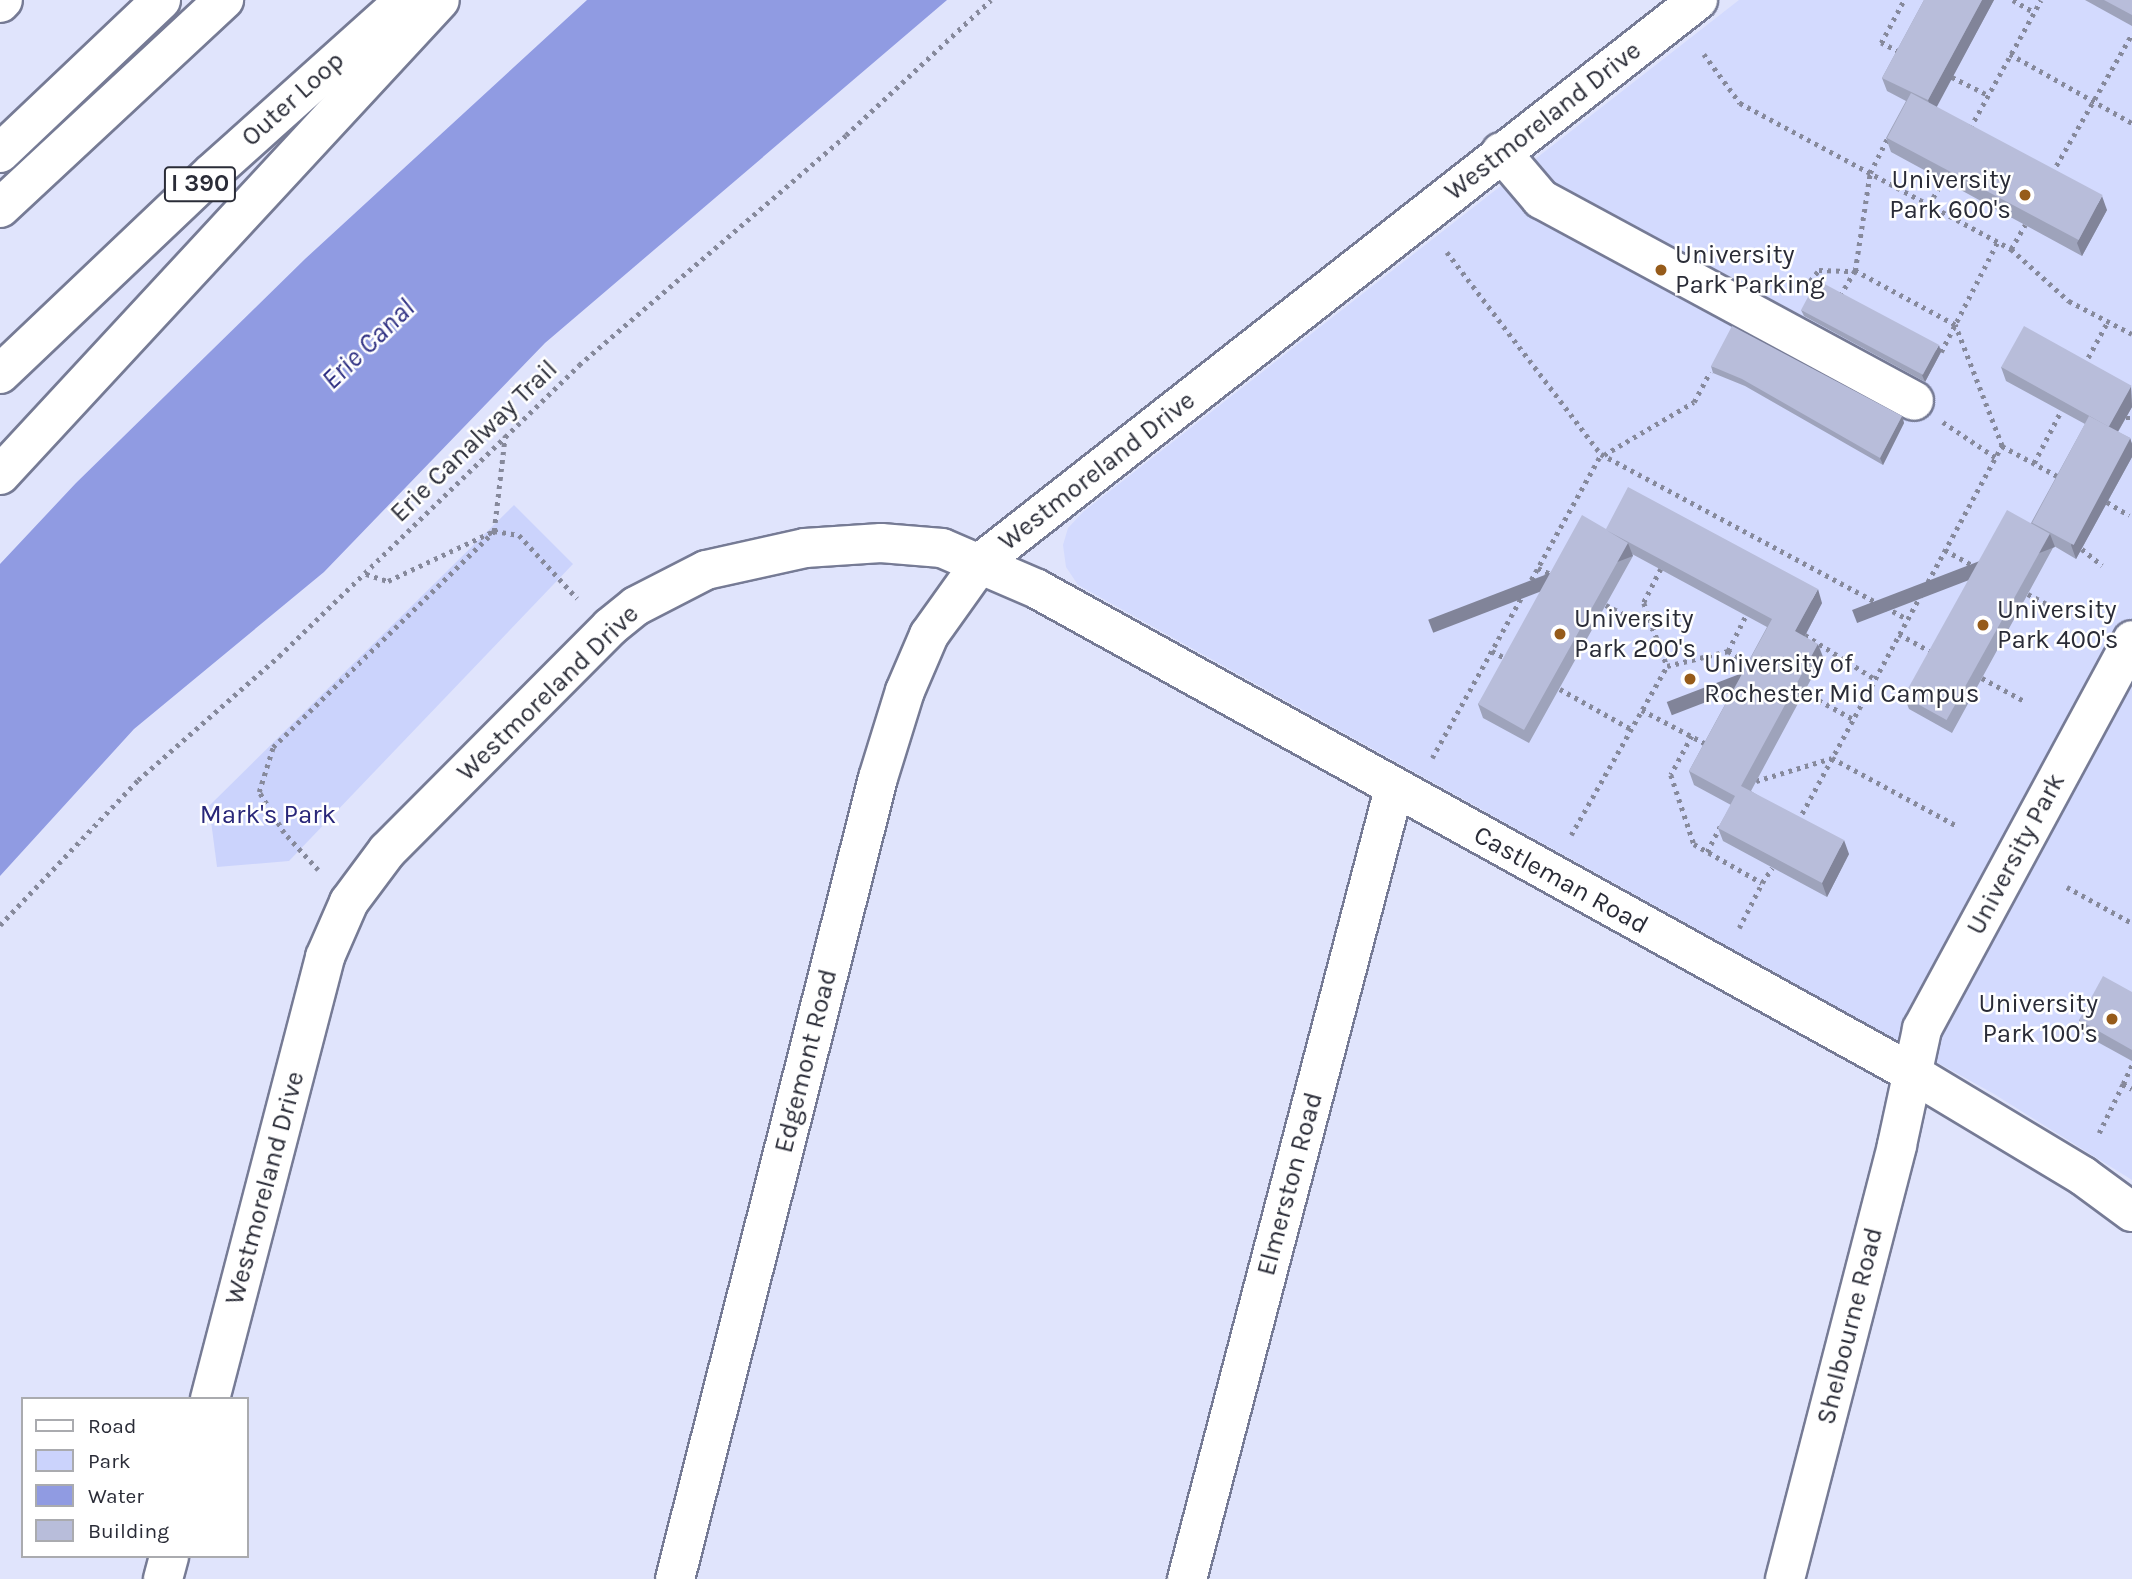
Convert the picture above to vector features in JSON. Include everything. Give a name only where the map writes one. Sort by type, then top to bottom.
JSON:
[{"type":"main road","points":[[0,153],[161,0]]},
{"type":"main road","points":[[0,208],[223,0]]},
{"type":"main road","name":"Outer Loop","points":[[0,374],[212,173],[405,0]]},
{"type":"main road","points":[[0,475],[440,0]]},
{"type":"main road","name":"Westmoreland Drive","points":[[211,1397],[324,957],[349,902],[387,851],[610,627],[675,583],[756,557],[817,547],[881,544],[942,548],[981,562],[1698,0]]},
{"type":"main road","points":[[1501,152],[1541,199],[1914,401]]},
{"type":"main road","name":"Castleman Road","points":[[981,562],[1910,1072],[2082,1175],[2132,1212]]},
{"type":"main road","name":"Edgemont Road","points":[[675,1579],[878,778],[905,691],[929,635],[981,562]]},
{"type":"main road","name":"University Park","points":[[1910,1072],[1922,1029],[2132,640]]},
{"type":"main road","name":"Elmerston Road","points":[[1187,1579],[1394,789]]},
{"type":"main road","name":"Shelbourne Road","points":[[1785,1579],[1897,1145],[1910,1072]]},
{"type":"main road","points":[[163,1579],[168,1558]]},
{"type":"path","name":"Erie Canalway Trail","points":[[0,925],[138,780],[365,574],[579,365],[846,135],[991,0]]},
{"type":"path","points":[[1904,0],[1881,43],[1906,56]]},
{"type":"path","points":[[2013,0],[2034,12]]},
{"type":"path","points":[[1967,133],[2041,0]]},
{"type":"path","points":[[2049,178],[2132,34]]},
{"type":"path","points":[[1704,54],[1740,103],[2011,248],[2070,301],[2132,334]]},
{"type":"path","points":[[2010,54],[2132,123]]},
{"type":"path","points":[[1952,77],[1988,95]]},
{"type":"path","points":[[1839,297],[1855,271],[1870,173],[1894,126]]},
{"type":"path","points":[[1929,205],[1943,180]]},
{"type":"path","points":[[2011,248],[2025,225]]},
{"type":"path","points":[[1941,352],[1997,241]]},
{"type":"path","points":[[1447,252],[1602,454],[1907,619]]},
{"type":"path","points":[[1810,281],[1819,270],[1855,271],[1955,325],[2002,446],[2066,481]]},
{"type":"path","points":[[2082,369],[2108,321]]},
{"type":"path","points":[[1433,758],[1602,454],[1694,402],[1710,372]]},
{"type":"path","points":[[1914,401],[1995,457]]},
{"type":"path","points":[[2034,463],[2061,411]]},
{"type":"path","points":[[318,870],[284,834],[259,792],[273,747],[494,531],[506,435]]},
{"type":"path","points":[[1796,825],[2002,446]]},
{"type":"path","points":[[2107,502],[2129,515]]},
{"type":"path","points":[[365,574],[388,580],[494,531],[519,535],[574,596]]},
{"type":"path","points":[[2082,548],[2102,565]]},
{"type":"path","points":[[1945,550],[1984,572]]},
{"type":"path","points":[[1538,568],[1560,579]]},
{"type":"path","points":[[1661,569],[1644,603],[1667,666]]},
{"type":"path","points":[[2028,594],[2073,618]]},
{"type":"path","points":[[1606,605],[1654,629]]},
{"type":"path","points":[[1728,651],[1746,615]]},
{"type":"path","points":[[1899,634],[1938,655]]},
{"type":"path","points":[[1805,635],[1875,679]]},
{"type":"path","points":[[1492,651],[1514,663]]},
{"type":"path","points":[[1571,835],[1667,666],[1728,651],[1756,669]]},
{"type":"path","points":[[1982,678],[2026,702]]},
{"type":"path","points":[[1560,689],[1631,729]]},
{"type":"path","points":[[1804,692],[1853,719]]},
{"type":"path","points":[[1642,710],[1713,748]]},
{"type":"path","points":[[1692,736],[1671,775],[1694,844],[1762,883]]},
{"type":"path","points":[[1756,781],[1832,758],[1957,826]]},
{"type":"path","points":[[1707,852],[1726,817]]},
{"type":"path","points":[[1739,928],[1772,868]]},
{"type":"path","points":[[2067,887],[2132,923]]},
{"type":"path","points":[[2099,1133],[2132,1065]]},
{"type":"path","points":[[2123,1084],[2132,1089]]},
{"type":"shaded area","name":"University of Rochester Mid Campus","points":[[1739,0],[2132,0],[2132,1180],[1994,1094],[1078,585],[1066,567],[1063,545],[1068,528],[1083,512]]},
{"type":"green space","name":"Mark's Park","points":[[514,505],[573,564],[289,861],[217,867],[209,806]]},
{"type":"water","name":"Erie Canal","points":[[587,0],[947,0],[545,343],[324,572],[134,729],[0,876],[0,564],[76,483],[305,259]]},
{"type":"building","name":"University Park 600's","points":[[1924,0],[1982,0],[1928,100],[1882,78]]},
{"type":"building","points":[[2104,0],[2132,0],[2132,15]]},
{"type":"building","name":"University Park 600's","points":[[1911,93],[2103,195],[2079,240],[1887,138]]},
{"type":"building","points":[[1817,280],[1939,345],[1923,375],[1801,310]]},
{"type":"building","points":[[1732,326],[1902,416],[1880,458],[1742,379],[1711,366]]},
{"type":"building","points":[[2024,326],[2132,386],[2109,427],[2001,367]]},
{"type":"building","name":"University Park 400's","points":[[2089,416],[2130,438],[2074,545],[2032,523]]},
{"type":"building","points":[[1628,487],[1818,589],[1795,631],[1818,644],[1741,786],[1844,840],[1822,883],[1718,828],[1735,796],[1689,771],[1772,619],[1606,530],[1628,543],[1524,730],[1478,704],[1582,515],[1606,529]]},
{"type":"building","name":"University Park 400's","points":[[2007,510],[2050,534],[1947,720],[1904,696]]},
{"type":"building","name":"University Park 100's","points":[[2103,976],[2132,992],[2132,1050],[2079,1020]]},
{"type":"place","name":"University Park 600's","points":[[2025,195]]},
{"type":"place","name":"University Park Parking","points":[[1661,270]]},
{"type":"place","name":"University Park 400's","points":[[1983,625]]},
{"type":"place","name":"University Park 200's","points":[[1560,634]]},
{"type":"place","name":"University of Rochester Mid Campus","points":[[1690,679]]},
{"type":"place","name":"University Park 100's","points":[[2112,1019]]}]
